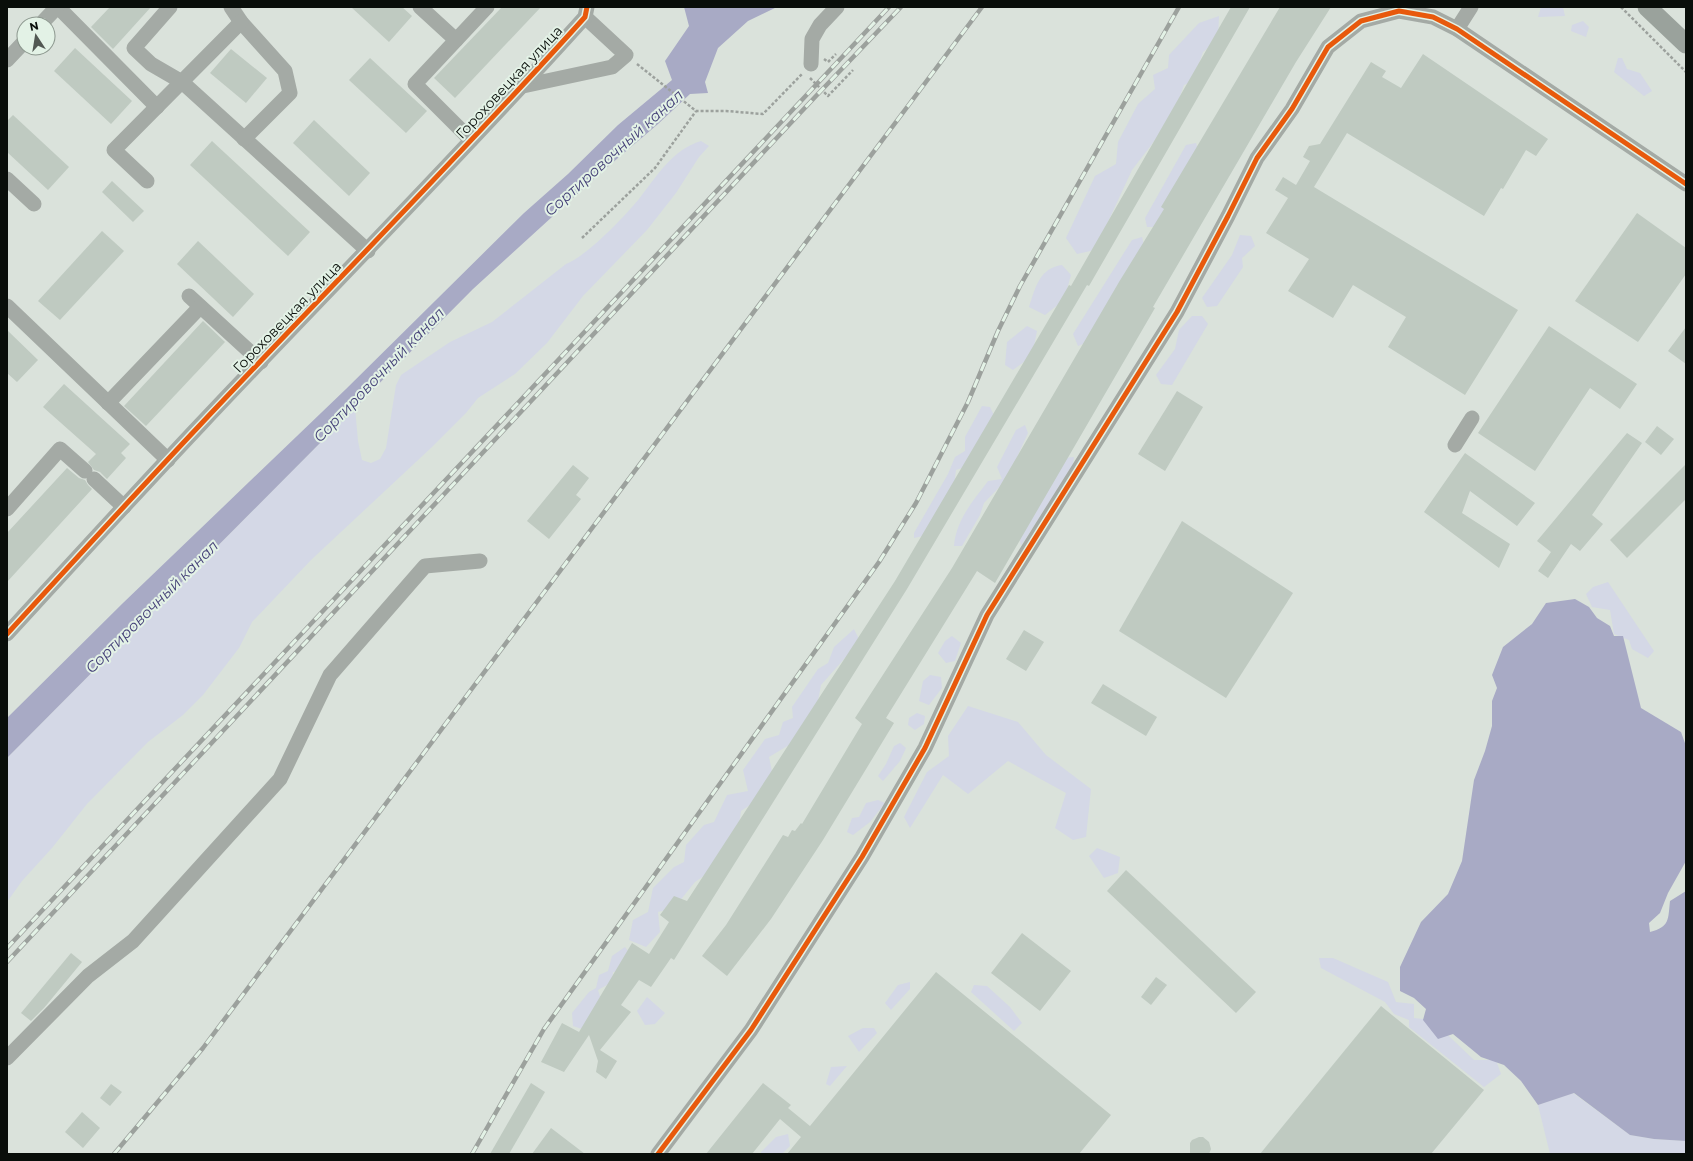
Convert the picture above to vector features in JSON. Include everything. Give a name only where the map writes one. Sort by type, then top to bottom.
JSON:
[{"type":"main road","points":[[1647,7],[1686,44]]},
{"type":"street","points":[[49,16],[58,7],[157,107]]},
{"type":"street","points":[[170,7],[134,48],[151,64],[182,82],[368,251]]},
{"type":"street","points":[[231,7],[241,22],[285,70],[290,93],[244,139]]},
{"type":"street","points":[[420,7],[456,40]]},
{"type":"street","points":[[471,140],[415,84],[487,7]]},
{"type":"street","points":[[811,64],[812,39],[820,25],[837,7]]},
{"type":"street","points":[[1457,29],[1471,7]]},
{"type":"street","points":[[658,1154],[751,1030],[862,857],[925,748],[987,616],[1177,312],[1257,158],[1292,109],[1328,47],[1361,21],[1399,11],[1433,17],[1457,29],[1686,184]]},
{"type":"street","points":[[523,86],[612,66],[626,55],[586,12]]},
{"type":"street","name":"Гороховецкая улица","points":[[7,634],[168,460],[523,86],[586,12]]},
{"type":"street","points":[[147,181],[114,150],[241,22]]},
{"type":"street","points":[[7,60],[16,50]]},
{"type":"street","points":[[7,179],[34,204]]},
{"type":"street","points":[[189,296],[261,362]]},
{"type":"street","points":[[7,306],[168,460]]},
{"type":"street","points":[[108,403],[200,307]]},
{"type":"street","points":[[1455,445],[1472,418]]},
{"type":"street","points":[[7,509],[60,449],[124,507]]},
{"type":"street","points":[[7,1058],[88,976],[133,941],[280,780],[330,675],[425,566],[480,561]]},
{"type":"path","points":[[1621,7],[1686,72]]},
{"type":"path","points":[[811,64],[819,56],[828,62],[836,54]]},
{"type":"path","points":[[641,68],[696,111],[726,111],[763,114],[804,72],[828,96],[853,70]]},
{"type":"path","points":[[582,238],[655,168],[696,111]]},
{"type":"shaded area","points":[[1541,7],[1563,7],[1565,16],[1538,17]]},
{"type":"shaded area","points":[[1219,16],[1218,40],[1203,52],[1193,81],[1184,85],[1172,118],[1132,170],[1095,250],[1077,254],[1066,238],[1095,176],[1116,164],[1118,142],[1138,104],[1155,89],[1153,75],[1168,68],[1169,55],[1199,23]]},
{"type":"shaded area","points":[[1583,21],[1589,27],[1586,37],[1571,31],[1572,25]]},
{"type":"shaded area","points":[[1618,58],[1622,58],[1627,69],[1640,73],[1652,91],[1644,96],[1614,72]]},
{"type":"shaded area","points":[[701,141],[709,146],[699,157],[676,193],[647,230],[583,296],[547,343],[515,374],[478,398],[466,413],[432,447],[311,560],[252,622],[239,648],[203,695],[183,715],[148,742],[87,804],[52,848],[22,881],[7,902],[7,758],[355,408],[358,441],[362,460],[371,463],[380,459],[386,448],[396,385],[401,375],[450,342],[492,322],[566,264],[575,260],[584,253],[624,216],[674,157],[682,150]]},
{"type":"shaded area","points":[[1196,143],[1198,150],[1157,227],[1147,227],[1145,218],[1186,145]]},
{"type":"shaded area","points":[[1240,235],[1251,236],[1255,246],[1242,258],[1243,267],[1217,306],[1207,307],[1202,298],[1232,255]]},
{"type":"shaded area","points":[[1142,237],[1144,245],[1088,342],[1078,346],[1073,334],[1132,240]]},
{"type":"shaded area","points":[[1062,265],[1071,275],[1064,300],[1045,315],[1029,307],[1039,280],[1048,270]]},
{"type":"shaded area","points":[[1192,316],[1202,316],[1208,324],[1172,385],[1161,384],[1156,375],[1175,349],[1179,330]]},
{"type":"shaded area","points":[[1027,326],[1037,331],[1032,356],[1013,370],[1005,365],[1007,342]]},
{"type":"shaded area","points":[[982,406],[990,407],[997,422],[967,466],[956,470],[953,494],[928,535],[914,538],[914,533],[948,474],[955,457],[965,451],[965,437]]},
{"type":"shaded area","points":[[1025,425],[1028,433],[1007,479],[984,503],[980,515],[962,546],[954,546],[958,528],[971,504],[988,481],[1002,479],[997,467],[1016,430]]},
{"type":"shaded area","points":[[1074,457],[1073,465],[1021,546],[1018,531],[1063,458]]},
{"type":"shaded area","points":[[1608,582],[1654,651],[1648,658],[1632,649],[1629,640],[1614,634],[1610,610],[1592,607],[1586,594],[1593,587]]},
{"type":"shaded area","points":[[854,629],[860,641],[821,685],[817,706],[794,742],[769,757],[773,776],[763,796],[741,811],[738,831],[714,869],[695,882],[674,908],[658,912],[660,932],[646,947],[629,940],[633,920],[648,912],[653,888],[674,867],[684,862],[686,845],[704,825],[714,822],[727,795],[748,791],[743,770],[765,739],[779,735],[783,722],[793,718],[792,707],[818,669],[828,663],[834,647]]},
{"type":"shaded area","points":[[952,636],[961,643],[955,661],[946,663],[938,653],[945,641]]},
{"type":"shaded area","points":[[930,675],[941,677],[942,688],[929,705],[919,701],[923,681]]},
{"type":"shaded area","points":[[968,706],[1018,722],[1046,755],[1091,789],[1086,837],[1073,840],[1055,828],[1066,793],[1008,761],[968,794],[943,775],[910,828],[904,817],[927,772],[949,756],[948,736]]},
{"type":"shaded area","points":[[917,713],[925,716],[924,724],[915,730],[908,725],[909,718]]},
{"type":"shaded area","points":[[900,743],[906,748],[900,761],[883,781],[878,776],[886,764],[894,746]]},
{"type":"shaded area","points":[[878,800],[885,803],[870,822],[853,835],[847,832],[852,818],[859,817],[866,803]]},
{"type":"shaded area","points":[[1097,848],[1120,857],[1118,873],[1104,878],[1089,856]]},
{"type":"shaded area","points":[[625,947],[636,962],[631,971],[613,972],[612,982],[598,990],[603,1006],[582,1029],[573,1026],[572,1013],[589,992],[596,988],[599,975],[608,971],[612,956]]},
{"type":"shaded area","points":[[1319,958],[1333,958],[1388,982],[1396,1002],[1414,1004],[1414,1018],[1432,1020],[1474,1060],[1496,1060],[1501,1074],[1484,1087],[1409,1027],[1409,1020],[1394,1014],[1385,1002],[1321,968]]},
{"type":"shaded area","points":[[910,982],[910,989],[891,1010],[885,1003],[898,985]]},
{"type":"shaded area","points":[[974,985],[987,986],[1010,1007],[1022,1023],[1014,1031],[971,992]]},
{"type":"shaded area","points":[[647,997],[665,1013],[655,1024],[645,1025],[637,1011]]},
{"type":"shaded area","points":[[863,1028],[874,1028],[877,1033],[859,1052],[848,1036]]},
{"type":"shaded area","points":[[847,1066],[830,1086],[826,1084],[831,1067]]},
{"type":"shaded area","points":[[1573,1093],[1630,1135],[1654,1139],[1686,1141],[1686,1154],[1550,1154],[1538,1105]]},
{"type":"shaded area","points":[[788,1134],[790,1146],[782,1154],[761,1154],[761,1152],[776,1137]]},
{"type":"water","name":"Сортировочный канал","points":[[684,7],[777,7],[748,21],[718,48],[705,82],[708,93],[690,94],[658,124],[598,175],[473,289],[7,758],[7,718],[123,603],[346,389],[524,213],[568,174],[618,125],[672,80],[665,61],[689,26]]},
{"type":"water","points":[[1575,599],[1589,607],[1597,618],[1610,626],[1614,636],[1623,636],[1641,708],[1681,732],[1686,746],[1686,861],[1668,893],[1660,913],[1649,923],[1650,932],[1665,925],[1668,917],[1670,901],[1686,891],[1686,1141],[1654,1139],[1630,1135],[1574,1093],[1538,1105],[1521,1081],[1504,1065],[1481,1057],[1453,1034],[1438,1039],[1423,1020],[1426,1009],[1414,998],[1400,991],[1400,967],[1421,922],[1448,894],[1462,861],[1474,780],[1485,751],[1492,726],[1492,701],[1497,688],[1492,675],[1503,647],[1532,624],[1546,603]]},
{"type":"building","points":[[110,7],[151,7],[113,49],[91,27]]},
{"type":"building","points":[[351,7],[402,7],[412,16],[389,42]]},
{"type":"building","points":[[502,7],[541,7],[455,98],[434,78]]},
{"type":"building","points":[[1231,7],[1250,7],[1089,286],[1087,285],[907,589],[674,960],[671,958],[651,987],[639,980],[621,1005],[631,1012],[600,1050],[617,1061],[606,1079],[596,1072],[598,1061],[589,1035],[564,1072],[541,1062],[562,1023],[579,1032],[632,943],[649,954],[669,922],[660,915],[674,896],[687,901],[895,581],[1069,285],[1071,286]]},
{"type":"building","points":[[1280,7],[1331,7],[1296,62],[1153,307],[1155,308],[995,583],[977,571],[886,718],[894,723],[823,840],[771,919],[727,976],[702,956],[726,925],[783,835],[788,837],[792,830],[795,831],[801,823],[802,824],[862,724],[855,718],[952,568],[1119,282],[1164,209],[1161,207]]},
{"type":"building","points":[[75,48],[132,101],[111,124],[54,71]]},
{"type":"building","points":[[231,49],[267,78],[246,103],[210,73]]},
{"type":"building","points":[[1423,54],[1548,139],[1536,156],[1526,150],[1503,189],[1501,188],[1484,216],[1347,133],[1314,187],[1518,310],[1465,395],[1388,347],[1406,317],[1353,285],[1333,318],[1288,291],[1309,259],[1266,233],[1288,198],[1275,190],[1283,177],[1296,185],[1310,161],[1303,157],[1309,146],[1320,144],[1371,62],[1386,71],[1382,77],[1401,88]]},
{"type":"building","points":[[370,58],[427,111],[406,133],[349,80]]},
{"type":"building","points":[[13,115],[69,167],[48,190],[7,152],[7,121]]},
{"type":"building","points":[[314,120],[370,173],[349,196],[293,143]]},
{"type":"building","points":[[212,141],[310,232],[288,256],[190,165]]},
{"type":"building","points":[[112,181],[144,211],[133,222],[102,192]]},
{"type":"building","points":[[1637,213],[1686,248],[1686,274],[1638,342],[1575,301]]},
{"type":"building","points":[[102,231],[124,251],[60,320],[38,301]]},
{"type":"building","points":[[198,241],[254,294],[233,317],[177,264]]},
{"type":"building","points":[[203,321],[225,342],[146,426],[124,406]]},
{"type":"building","points":[[1549,326],[1637,384],[1620,409],[1590,388],[1535,471],[1478,433]]},
{"type":"building","points":[[1686,327],[1686,364],[1668,351]]},
{"type":"building","points":[[7,330],[38,360],[17,382],[7,373]]},
{"type":"building","points":[[64,384],[130,444],[121,453],[126,458],[107,479],[100,472],[94,470],[88,462],[96,454],[43,407]]},
{"type":"building","points":[[1177,391],[1203,407],[1165,471],[1138,454]]},
{"type":"building","points":[[1657,426],[1674,439],[1661,455],[1645,442]]},
{"type":"building","points":[[1627,433],[1642,443],[1592,515],[1603,524],[1580,551],[1571,544],[1548,578],[1538,571],[1551,552],[1537,541]]},
{"type":"building","points":[[1465,453],[1535,503],[1517,526],[1470,491],[1462,513],[1510,544],[1499,568],[1424,512]]},
{"type":"building","points":[[1686,464],[1686,499],[1627,558],[1610,540]]},
{"type":"building","points":[[573,465],[589,478],[576,495],[581,499],[549,539],[527,521]]},
{"type":"building","points":[[67,468],[79,478],[85,480],[92,489],[7,582],[7,533]]},
{"type":"building","points":[[1182,521],[1293,593],[1226,698],[1119,631]]},
{"type":"building","points":[[1024,630],[1044,642],[1026,671],[1006,659]]},
{"type":"building","points":[[1103,684],[1157,717],[1146,736],[1091,703]]},
{"type":"building","points":[[1126,870],[1256,992],[1236,1013],[1107,891]]},
{"type":"building","points":[[1022,933],[1071,971],[1040,1011],[991,973]]},
{"type":"building","points":[[71,953],[82,962],[44,1008],[31,1021],[21,1013]]},
{"type":"building","points":[[936,972],[1111,1115],[1079,1154],[787,1154],[801,1137],[780,1119],[752,1154],[706,1154],[763,1083],[791,1105],[788,1108],[810,1126]]},
{"type":"building","points":[[1156,977],[1167,985],[1151,1005],[1141,997]]},
{"type":"building","points":[[1381,1006],[1484,1090],[1431,1154],[1260,1154]]},
{"type":"building","points":[[531,1083],[545,1092],[509,1154],[490,1154]]},
{"type":"building","points":[[111,1084],[122,1092],[110,1106],[100,1098]]},
{"type":"building","points":[[82,1112],[100,1128],[83,1148],[65,1132]]},
{"type":"building","points":[[551,1128],[585,1154],[532,1154]]},
{"type":"building","points":[[1203,1137],[1209,1142],[1211,1149],[1209,1154],[1190,1154],[1190,1143],[1192,1140]]},
{"type":"railway","points":[[7,948],[889,7]]},
{"type":"railway","points":[[7,962],[816,96],[901,7]]},
{"type":"railway","points":[[114,1154],[203,1048],[982,7]]},
{"type":"railway","points":[[472,1154],[544,1029],[879,562],[916,503],[968,402],[998,331],[1020,286],[1179,7]]},
{"type":"cycle path","points":[[7,634],[200,425],[538,69],[585,17],[587,7]]},
{"type":"cycle path","points":[[658,1154],[751,1030],[862,857],[925,748],[987,615],[1177,312],[1257,158],[1292,109],[1328,47],[1361,21],[1399,11],[1433,17],[1457,29],[1686,184]]}]
